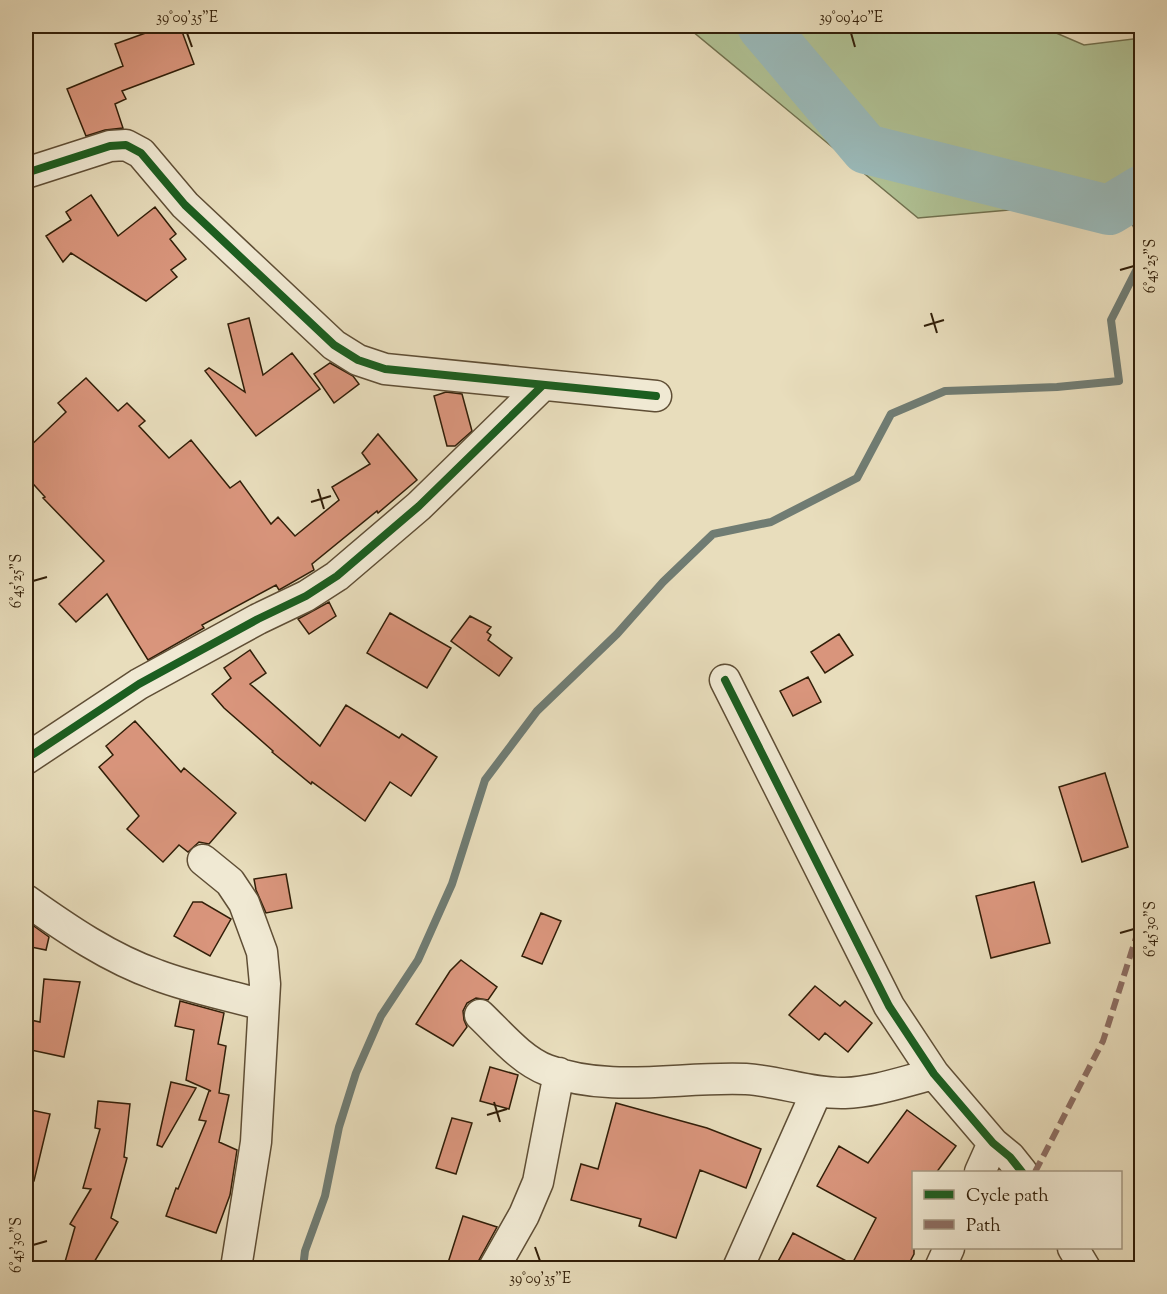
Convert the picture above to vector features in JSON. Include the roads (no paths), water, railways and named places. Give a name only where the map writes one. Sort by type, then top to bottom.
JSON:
[{"type":"street","points":[[26,173],[110,146],[126,145],[141,153],[184,205],[334,345],[358,360],[385,369],[656,396]]},
{"type":"street","points":[[26,759],[139,684],[258,619],[306,596],[337,576],[418,506],[543,386]]},
{"type":"street","points":[[725,680],[889,1006],[934,1074],[993,1143],[1010,1157],[1020,1171]]},
{"type":"street","points":[[203,860],[230,882],[240,894],[262,952],[265,984],[256,1142],[236,1269]]},
{"type":"street","points":[[26,900],[78,936],[115,957],[157,975],[263,1005]]},
{"type":"street","points":[[480,1015],[522,1054],[545,1069],[583,1080],[652,1083],[745,1079],[774,1082],[816,1092],[847,1093],[874,1089],[934,1074]]},
{"type":"street","points":[[494,1269],[524,1215],[538,1182],[559,1073]]},
{"type":"street","points":[[738,1269],[816,1092]]},
{"type":"street","points":[[981,1171],[993,1143]]},
{"type":"street","points":[[940,1269],[949,1249]]},
{"type":"street","points":[[1074,1249],[1085,1269]]},
{"type":"waterway","points":[[762,26],[866,149],[1109,210],[1142,190]]},
{"type":"waterway","points":[[1125,200],[1142,238]]},
{"type":"waterway","points":[[303,1268],[305,1251],[325,1196],[339,1127],[356,1073],[381,1016],[418,960],[452,884],[485,780],[537,711],[617,634],[663,582],[713,534],[771,522],[857,478],[891,414],[945,391],[1057,387],[1119,381],[1111,320],[1142,259]]}]
